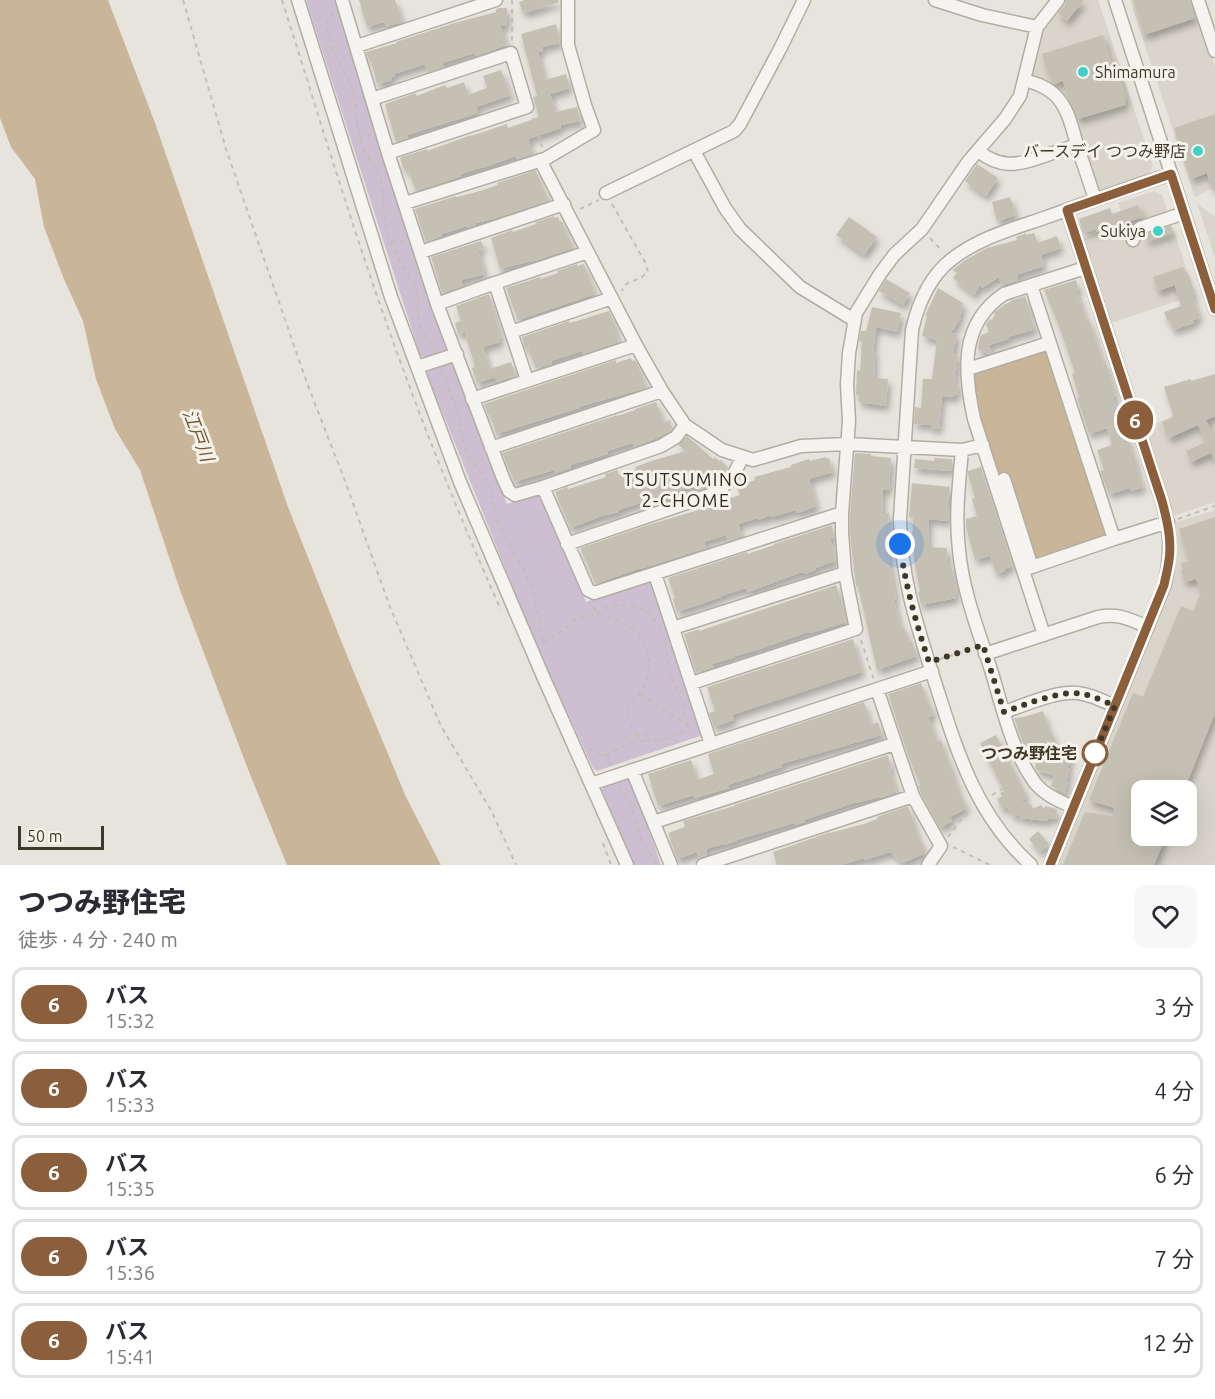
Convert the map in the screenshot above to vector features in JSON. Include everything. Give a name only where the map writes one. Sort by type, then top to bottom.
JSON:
[{"type":"street","points":[[298,0],[384,276],[460,482],[542,675],[627,865]]},
{"type":"street","points":[[357,46],[496,0]]},
{"type":"street","points":[[405,203],[543,160],[594,130],[568,45],[568,0]]},
{"type":"street","points":[[607,194],[734,131],[780,50],[804,0]]},
{"type":"street","points":[[935,0],[982,15],[1037,27]]},
{"type":"street","points":[[692,683],[856,629],[845,573],[842,533],[849,421],[847,384],[854,320],[859,306],[894,255],[922,229],[968,162],[1005,118],[1020,96],[1037,27],[1058,0]]},
{"type":"street","points":[[1115,0],[1214,302]]},
{"type":"street","points":[[1198,0],[1215,51]]},
{"type":"street","points":[[344,5],[388,153],[437,304],[509,491],[515,495],[543,487],[661,446],[676,437],[685,425]]},
{"type":"street","points":[[372,99],[511,53],[527,107],[388,153]]},
{"type":"street","points":[[1024,81],[1045,87],[1062,103],[1069,116],[1095,199]]},
{"type":"street","points":[[978,151],[987,158],[1010,165],[1024,163],[1077,145]]},
{"type":"street","points":[[694,151],[725,208],[740,229],[800,287],[854,320]]},
{"type":"street","points":[[543,160],[549,179],[588,252],[616,297],[636,345],[662,391],[685,425],[722,450],[753,460],[801,446],[847,444],[962,450],[982,445]]},
{"type":"street","points":[[1031,865],[1007,842],[992,821],[984,801],[961,760],[914,616],[904,572],[900,519],[912,330],[926,291],[942,269],[950,260],[984,239],[1171,174]]},
{"type":"street","points":[[421,252],[566,210]]},
{"type":"street","points":[[1050,865],[1164,585],[1170,541],[1162,501],[1067,210]]},
{"type":"street","points":[[1133,240],[1134,233],[1140,228],[1184,213]]},
{"type":"street","points":[[437,304],[588,252]]},
{"type":"street","points":[[1027,569],[974,419],[970,400],[969,346],[972,333],[986,308],[1004,294],[1085,268]]},
{"type":"street","points":[[495,283],[527,381]]},
{"type":"street","points":[[1031,285],[1114,539]]},
{"type":"street","points":[[511,332],[616,297]]},
{"type":"street","points":[[968,369],[1049,343]]},
{"type":"street","points":[[472,399],[636,345]]},
{"type":"street","points":[[417,367],[457,354]]},
{"type":"street","points":[[491,448],[662,391]]},
{"type":"street","points":[[962,450],[957,522],[958,548],[967,597],[1014,741],[1030,774],[1047,795],[1073,807]]},
{"type":"street","points":[[567,544],[713,494],[726,486],[742,457]]},
{"type":"street","points":[[1004,479],[1044,635]]},
{"type":"street","points":[[543,487],[588,590],[594,592],[842,513]]},
{"type":"street","points":[[1027,569],[1168,522]]},
{"type":"street","points":[[655,573],[711,744]]},
{"type":"street","points":[[673,628],[845,573]]},
{"type":"street","points":[[984,649],[1044,635],[1108,615],[1119,616],[1148,627]]},
{"type":"street","points":[[591,784],[614,772],[632,770],[711,744],[930,667]]},
{"type":"street","points":[[876,686],[913,796],[944,844],[928,865]]},
{"type":"street","points":[[1004,712],[1072,692],[1115,706]]},
{"type":"street","points":[[654,822],[894,744]]},
{"type":"street","points":[[632,770],[671,865]]},
{"type":"street","points":[[703,865],[913,796]]},
{"type":"path","points":[[183,0],[226,149],[307,382],[390,607],[441,726],[492,812],[516,865]]},
{"type":"path","points":[[511,53],[512,0]]},
{"type":"path","points":[[344,5],[330,16],[327,22],[330,43],[334,56],[351,86],[356,124],[365,152],[380,178],[385,221],[394,252],[417,291],[419,320],[435,353]]},
{"type":"path","points":[[527,107],[531,111],[543,160]]},
{"type":"path","points":[[566,210],[607,194],[646,264],[648,272],[641,278],[629,281],[616,297]]},
{"type":"path","points":[[922,229],[950,260]]},
{"type":"path","points":[[440,368],[457,409],[466,451],[470,460],[489,482],[498,522],[533,590],[546,653]]},
{"type":"path","points":[[1168,522],[1215,506]]},
{"type":"path","points":[[594,604],[595,615]]},
{"type":"path","points":[[543,642],[576,620],[595,615],[615,604],[642,608],[651,615],[664,639],[671,674],[681,699],[684,717],[682,721]]},
{"type":"path","points":[[595,615],[605,616],[632,627],[642,638],[648,651],[650,667],[646,683],[628,710],[627,716],[638,740]]},
{"type":"path","points":[[856,629],[860,634],[876,686]]},
{"type":"path","points":[[930,667],[984,649]]},
{"type":"path","points":[[640,694],[697,733]]},
{"type":"path","points":[[589,750],[603,756],[638,740],[642,742],[659,741],[684,732],[687,725]]},
{"type":"path","points":[[637,735],[644,733],[646,740]]},
{"type":"path","points":[[607,754],[621,790],[633,811],[641,839],[657,865]]},
{"type":"path","points":[[990,865],[944,844],[967,812],[1030,774]]},
{"type":"shaded area","points":[[306,0],[337,0],[448,348],[445,352],[426,358],[420,355]]},
{"type":"shaded area","points":[[1064,0],[1098,0],[1153,166],[1149,174],[1101,190],[1097,188],[1071,110],[1031,72],[1040,33]]},
{"type":"shaded area","points":[[1130,0],[1193,0],[1215,67],[1215,187],[1195,197]]},
{"type":"shaded area","points":[[1154,191],[1162,195],[1195,295],[1111,323],[1083,238],[1125,224],[1118,203]]},
{"type":"shaded area","points":[[1197,203],[1215,217],[1214,255]]},
{"type":"shaded area","points":[[452,362],[507,504],[539,494],[542,497],[586,602],[649,581],[655,585],[703,733],[700,736],[597,771],[593,768],[534,640],[427,374],[431,367]]},
{"type":"shaded area","points":[[1215,398],[1215,502],[1173,516],[1145,428]]},
{"type":"shaded area","points":[[1215,510],[1214,865],[1057,865],[1167,597],[1176,556],[1174,523]]},
{"type":"shaded area","points":[[627,777],[632,780],[661,865],[634,865],[602,790],[604,785]]},
{"type":"water","name":"江戸川","points":[[0,0],[108,0],[155,123],[288,507],[406,797],[441,865],[287,865],[180,590],[140,470],[115,429],[96,379],[83,321],[44,227],[35,179],[11,147],[0,118]]},
{"type":"water","points":[[1042,350],[1047,353],[1106,532],[1104,537],[1030,562],[1025,560],[979,418],[973,376],[975,372]]},
{"type":"building","points":[[359,0],[395,0],[403,22],[386,26],[384,22],[367,27]]},
{"type":"building","points":[[558,0],[559,2],[525,13],[519,2]]},
{"type":"building","points":[[1066,0],[1084,0],[1067,21],[1058,13]]},
{"type":"building","points":[[1133,0],[1190,0],[1195,18],[1144,35]]},
{"type":"building","points":[[499,8],[507,8],[507,26],[500,25],[507,45],[476,56],[475,53],[442,63],[444,67],[428,72],[425,64],[394,74],[395,76],[391,77],[392,80],[377,84],[371,61],[366,52],[496,12]]},
{"type":"building","points":[[556,24],[560,43],[542,47],[543,51],[538,52],[545,80],[566,74],[570,88],[550,94],[556,112],[577,107],[581,121],[560,125],[561,128],[528,139],[532,154],[517,159],[516,156],[416,191],[408,169],[404,170],[401,157],[427,149],[427,151],[507,124],[508,128],[539,117],[533,97],[537,96],[521,34]]},
{"type":"building","name":"Shimamura","points":[[1103,35],[1111,61],[1115,62],[1126,98],[1125,105],[1078,119],[1063,81],[1054,84],[1051,81],[1042,54]]},
{"type":"building","points":[[501,70],[511,95],[476,107],[478,113],[407,135],[408,138],[396,142],[385,104],[416,93],[417,96],[445,85],[447,88],[464,82],[468,95],[487,88],[483,76]]},
{"type":"building","name":"バースデイ つつみ野店","points":[[1215,114],[1215,191],[1213,191],[1207,173],[1191,179],[1174,128]]},
{"type":"building","points":[[977,164],[998,178],[986,196],[965,181]]},
{"type":"building","points":[[536,170],[548,201],[476,223],[467,228],[467,226],[441,234],[442,236],[426,242],[415,209],[498,185],[497,183]]},
{"type":"building","points":[[1010,197],[1016,215],[997,221],[992,202]]},
{"type":"building","points":[[1138,205],[1143,217],[1097,232],[1096,229],[1083,233],[1079,219],[1110,208],[1112,214]]},
{"type":"building","points":[[554,216],[554,218],[558,217],[560,222],[562,221],[573,248],[531,262],[500,269],[491,238]]},
{"type":"building","points":[[849,217],[877,237],[864,255],[836,235]]},
{"type":"building","points":[[1170,226],[1173,233],[1147,241],[1145,235]]},
{"type":"building","points":[[1026,233],[1026,235],[1034,233],[1038,243],[1057,236],[1061,248],[1041,255],[1044,266],[1017,275],[1018,281],[1001,285],[999,277],[982,288],[981,284],[974,295],[953,278],[957,273],[952,270],[967,259],[987,248],[1017,240],[1016,237]]},
{"type":"building","points":[[481,241],[484,248],[478,250],[485,274],[461,280],[463,286],[442,293],[431,257]]},
{"type":"building","points":[[577,264],[577,266],[584,264],[595,294],[518,320],[506,288],[558,273],[557,271]]},
{"type":"building","points":[[1183,267],[1195,295],[1192,295],[1200,318],[1194,320],[1194,323],[1173,330],[1164,312],[1181,306],[1175,285],[1158,291],[1153,277]]},
{"type":"building","points":[[886,279],[910,293],[903,305],[879,291]]},
{"type":"building","points":[[1076,280],[1079,289],[1076,290],[1104,364],[1106,363],[1116,397],[1113,397],[1144,487],[1131,491],[1130,488],[1109,494],[1100,471],[1104,470],[1097,450],[1112,445],[1107,428],[1089,434],[1077,398],[1079,397],[1072,374],[1075,373],[1044,290]]},
{"type":"building","points":[[938,288],[963,303],[958,318],[961,317],[951,333],[957,334],[953,354],[958,355],[955,379],[958,385],[957,395],[955,397],[942,396],[939,429],[931,428],[931,425],[914,424],[915,407],[921,408],[923,379],[932,379],[937,340],[922,336],[927,316],[925,316]]},
{"type":"building","points":[[489,294],[501,337],[500,342],[483,347],[490,369],[511,362],[516,376],[497,382],[495,377],[477,383],[465,332],[458,334],[455,323],[461,321],[456,306]]},
{"type":"building","points":[[1025,296],[1035,329],[989,345],[992,353],[979,351],[980,337],[989,332],[986,324],[990,319],[992,320],[994,313],[1010,301]]},
{"type":"building","points":[[872,307],[901,313],[897,332],[876,327],[873,352],[875,352],[874,378],[888,379],[886,406],[859,402],[859,395],[856,395],[857,370],[860,371],[862,342],[859,341],[861,331],[866,331]]},
{"type":"building","points":[[609,311],[619,342],[583,354],[582,351],[551,361],[552,364],[536,369],[528,348],[525,349],[522,337],[569,321],[570,323]]},
{"type":"building","points":[[631,358],[638,365],[646,388],[496,434],[490,414],[488,415],[484,404],[616,360],[616,363]]},
{"type":"building","points":[[1215,374],[1215,416],[1206,420],[1215,438],[1215,462],[1211,453],[1191,462],[1186,451],[1206,442],[1198,425],[1169,438],[1162,422],[1174,417],[1164,387]]},
{"type":"building","points":[[656,402],[664,423],[670,420],[672,428],[670,431],[634,447],[633,443],[607,451],[608,454],[570,465],[571,468],[555,473],[554,470],[514,482],[502,453]]},
{"type":"building","points":[[687,436],[713,459],[715,457],[721,460],[728,468],[718,480],[716,479],[702,489],[698,484],[659,500],[658,497],[570,528],[555,492],[606,477],[605,474],[617,470],[619,475],[651,461],[686,451],[678,445]]},
{"type":"building","points":[[855,453],[891,458],[889,490],[883,490],[882,513],[889,513],[890,569],[900,626],[904,627],[909,642],[912,641],[917,656],[877,670],[858,586],[856,586],[850,533]]},
{"type":"building","points":[[826,457],[826,459],[829,458],[833,472],[809,479],[817,506],[797,513],[796,510],[738,524],[742,537],[728,541],[726,535],[704,542],[706,548],[595,584],[580,548],[722,503],[721,501],[740,495],[737,487],[755,480],[754,477],[791,467],[791,465],[809,459],[810,461]]},
{"type":"building","points":[[934,458],[952,459],[952,471],[914,468],[915,459],[934,461]]},
{"type":"building","points":[[981,467],[1013,566],[996,574],[990,556],[975,560],[966,527],[966,519],[977,516],[968,471]]},
{"type":"building","points":[[912,483],[950,487],[948,521],[929,519],[928,547],[947,548],[948,565],[951,564],[956,598],[921,605],[914,561],[913,518],[909,517]]},
{"type":"building","points":[[1215,517],[1215,713],[1188,780],[1131,780],[1131,846],[1162,846],[1154,865],[1063,865],[1085,812],[1113,816],[1114,808],[1089,800],[1133,693],[1143,697],[1181,606],[1193,611],[1201,593],[1196,579],[1185,582],[1181,563],[1189,561],[1179,529]]},
{"type":"building","points":[[832,525],[834,538],[830,539],[836,561],[805,574],[804,572],[799,573],[748,592],[746,588],[677,612],[668,578]]},
{"type":"building","points":[[836,585],[846,622],[735,656],[712,664],[714,667],[696,673],[684,634]]},
{"type":"building","points":[[853,639],[862,672],[732,715],[734,720],[714,727],[709,713],[715,711],[707,687]]},
{"type":"building","points":[[921,683],[934,715],[928,717],[937,741],[941,740],[957,788],[967,808],[950,817],[952,821],[940,828],[918,786],[920,785],[888,694]]},
{"type":"building","points":[[864,702],[871,725],[878,722],[882,735],[781,764],[782,767],[728,785],[729,788],[695,798],[694,795],[658,806],[648,774],[691,760],[697,780],[714,774],[708,754]]},
{"type":"building","points":[[1043,711],[1059,751],[1072,757],[1067,768],[1070,769],[1065,793],[1051,786],[1054,776],[1036,770],[1041,748],[1027,753],[1014,718]]},
{"type":"building","points":[[996,735],[1027,797],[1021,802],[1031,804],[1033,809],[1041,805],[1044,809],[1045,806],[1057,809],[1056,819],[1048,818],[1047,821],[1020,818],[1018,814],[1014,817],[1007,807],[1002,809],[997,799],[1004,791],[980,743]]},
{"type":"building","points":[[888,755],[897,792],[880,798],[856,802],[795,825],[794,823],[706,849],[707,855],[699,858],[697,852],[677,859],[668,833],[685,827],[683,821]]},
{"type":"building","points":[[908,806],[926,853],[902,863],[890,852],[842,865],[777,865],[773,852],[830,832],[864,824]]},
{"type":"building","points":[[1038,831],[1049,844],[1040,852],[1029,839]]},
{"type":"bus line","name":"6","points":[[1050,865],[1164,585],[1170,541],[1162,501],[1067,210],[1171,174],[1215,309]]},
{"type":"place","name":"Shimamura","points":[[1083,72]]},
{"type":"place","name":"バースデイ つつみ野店","points":[[1198,151]]},
{"type":"place","name":"Sukiya","points":[[1158,231]]},
{"type":"place","name":"つつみ野住宅","points":[[1095,753]]},
{"type":"district","name":"TSUTSUMINO 2-CHOME","points":[[686,489]]},
{"type":"route","points":[[900,544],[916,624],[929,662],[983,645],[1004,712],[1072,692],[1115,706],[1095,753]]}]
